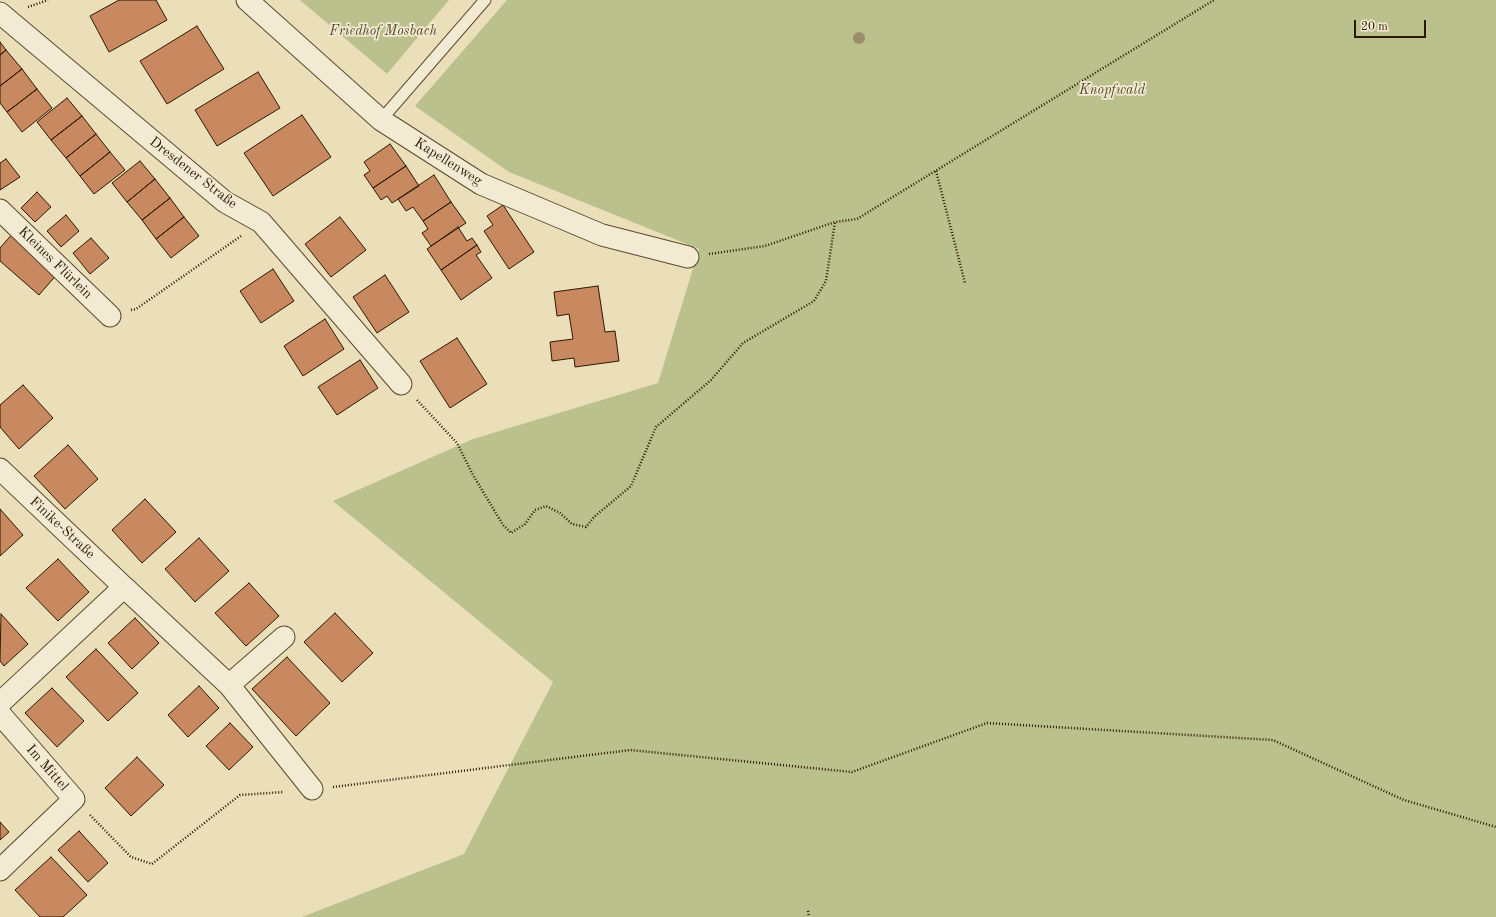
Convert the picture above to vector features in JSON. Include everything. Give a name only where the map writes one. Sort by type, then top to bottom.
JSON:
[{"type":"street","name":"Kapellenweg","points":[[247,0],[381,120],[480,184],[602,235],[688,257]]},
{"type":"street","name":"Dresdener Straße","points":[[1,15],[225,202],[261,222],[401,384]]},
{"type":"street","name":"Kleines Flürlein","points":[[0,210],[110,316]]},
{"type":"street","name":"Finike-Straße","points":[[0,469],[230,685],[312,789]]},
{"type":"street","points":[[0,703],[124,587]]},
{"type":"street","points":[[230,685],[284,636]]},
{"type":"street","name":"Im Mittel","points":[[0,714],[74,799],[0,870]]},
{"type":"lane","points":[[381,120],[485,0]]},
{"type":"path","points":[[688,257],[765,246],[835,222],[857,219],[1214,0]]},
{"type":"path","points":[[936,171],[965,284]]},
{"type":"path","points":[[110,316],[136,309],[261,222]]},
{"type":"path","points":[[401,384],[457,443],[473,476],[503,525],[511,533],[525,524],[535,510],[546,506],[560,513],[572,524],[586,527],[594,517],[631,486],[656,427],[711,380],[743,343],[814,301],[826,281],[835,222]]},
{"type":"path","points":[[74,799],[131,857],[152,864],[240,795],[312,789],[630,750],[852,772],[987,723],[1273,740],[1404,800],[1496,827]]},
{"type":"path","points":[[808,911],[809,917]]},
{"type":"green space","name":"Friedhof Mosbach","points":[[300,0],[449,0],[387,74]]},
{"type":"green space","name":"Knopfwald","points":[[507,0],[1496,0],[1496,917],[302,917],[464,854],[553,682],[333,501],[473,439],[658,383],[699,249],[509,172],[415,106]]},
{"type":"building","points":[[119,0],[156,0],[167,20],[109,52],[90,16]]},
{"type":"building","points":[[197,26],[224,69],[167,104],[140,61]]},
{"type":"building","points":[[0,42],[6,50],[0,55]]},
{"type":"building","points":[[6,50],[22,69],[0,86],[0,55]]},
{"type":"building","points":[[22,69],[37,89],[7,112],[0,103],[0,86]]},
{"type":"building","points":[[258,72],[280,108],[217,146],[195,110]]},
{"type":"building","points":[[37,89],[52,108],[22,132],[7,112]]},
{"type":"building","points":[[67,98],[82,116],[51,140],[37,122]]},
{"type":"building","points":[[302,115],[331,157],[273,196],[244,153]]},
{"type":"building","points":[[82,116],[96,134],[66,158],[51,140]]},
{"type":"building","points":[[96,134],[110,152],[80,176],[66,158]]},
{"type":"building","points":[[390,144],[406,166],[373,188],[364,175],[370,171],[364,162]]},
{"type":"building","points":[[110,152],[125,170],[94,194],[80,176]]},
{"type":"building","points":[[6,159],[20,177],[0,190],[0,163]]},
{"type":"building","points":[[140,161],[155,179],[127,202],[112,183]]},
{"type":"building","points":[[406,166],[419,186],[392,203],[387,196],[381,200],[373,188]]},
{"type":"building","points":[[434,175],[451,202],[423,221],[413,207],[406,211],[398,199]]},
{"type":"building","points":[[155,179],[170,198],[142,220],[127,202]]},
{"type":"building","points":[[37,192],[51,207],[35,222],[21,208]]},
{"type":"building","points":[[170,198],[184,217],[156,239],[142,220]]},
{"type":"building","points":[[451,202],[466,223],[431,246],[422,233],[428,229],[423,221]]},
{"type":"building","points":[[503,205],[534,252],[509,269],[484,231],[493,225],[487,216]]},
{"type":"building","points":[[66,215],[79,231],[61,247],[47,231]]},
{"type":"building","points":[[184,217],[199,236],[171,258],[156,239]]},
{"type":"building","points":[[340,217],[366,250],[331,277],[305,244]]},
{"type":"building","points":[[458,227],[467,241],[472,238],[477,245],[441,270],[427,249]]},
{"type":"building","points":[[14,232],[59,272],[39,295],[0,261],[0,248]]},
{"type":"building","points":[[91,238],[109,258],[90,274],[73,253]]},
{"type":"building","points":[[477,245],[481,252],[476,255],[492,278],[461,300],[441,270]]},
{"type":"building","points":[[273,269],[294,301],[261,323],[240,291]]},
{"type":"building","points":[[385,275],[409,312],[377,333],[353,297]]},
{"type":"building","points":[[598,286],[605,332],[615,331],[619,361],[575,367],[574,358],[552,361],[550,342],[573,339],[569,314],[557,316],[554,292]]},
{"type":"building","points":[[325,319],[344,349],[303,376],[284,346]]},
{"type":"building","points":[[457,338],[487,384],[450,408],[420,361]]},
{"type":"building","points":[[360,360],[378,388],[337,415],[318,387]]},
{"type":"building","points":[[23,385],[53,418],[19,449],[0,427],[0,405]]},
{"type":"building","points":[[68,445],[98,479],[65,509],[34,476]]},
{"type":"building","points":[[145,499],[176,532],[142,563],[112,530]]},
{"type":"building","points":[[0,509],[23,535],[0,556]]},
{"type":"building","points":[[199,538],[229,571],[195,602],[165,569]]},
{"type":"building","points":[[58,559],[89,592],[58,621],[26,588]]},
{"type":"building","points":[[249,583],[279,616],[246,646],[215,613]]},
{"type":"building","points":[[335,613],[373,653],[342,682],[304,642]]},
{"type":"building","points":[[1,614],[28,644],[4,666],[0,661]]},
{"type":"building","points":[[135,618],[159,643],[132,669],[108,643]]},
{"type":"building","points":[[96,649],[138,693],[108,721],[66,677]]},
{"type":"building","points":[[287,657],[330,703],[296,736],[252,689]]},
{"type":"building","points":[[199,686],[219,708],[188,737],[168,715]]},
{"type":"building","points":[[52,688],[84,721],[57,747],[25,713]]},
{"type":"building","points":[[230,723],[253,747],[229,770],[206,746]]},
{"type":"building","points":[[137,757],[164,785],[131,816],[105,788]]},
{"type":"building","points":[[0,822],[9,832],[0,840]]},
{"type":"building","points":[[79,831],[108,863],[88,882],[58,850]]},
{"type":"building","points":[[51,857],[87,895],[63,917],[40,917],[15,890]]}]
